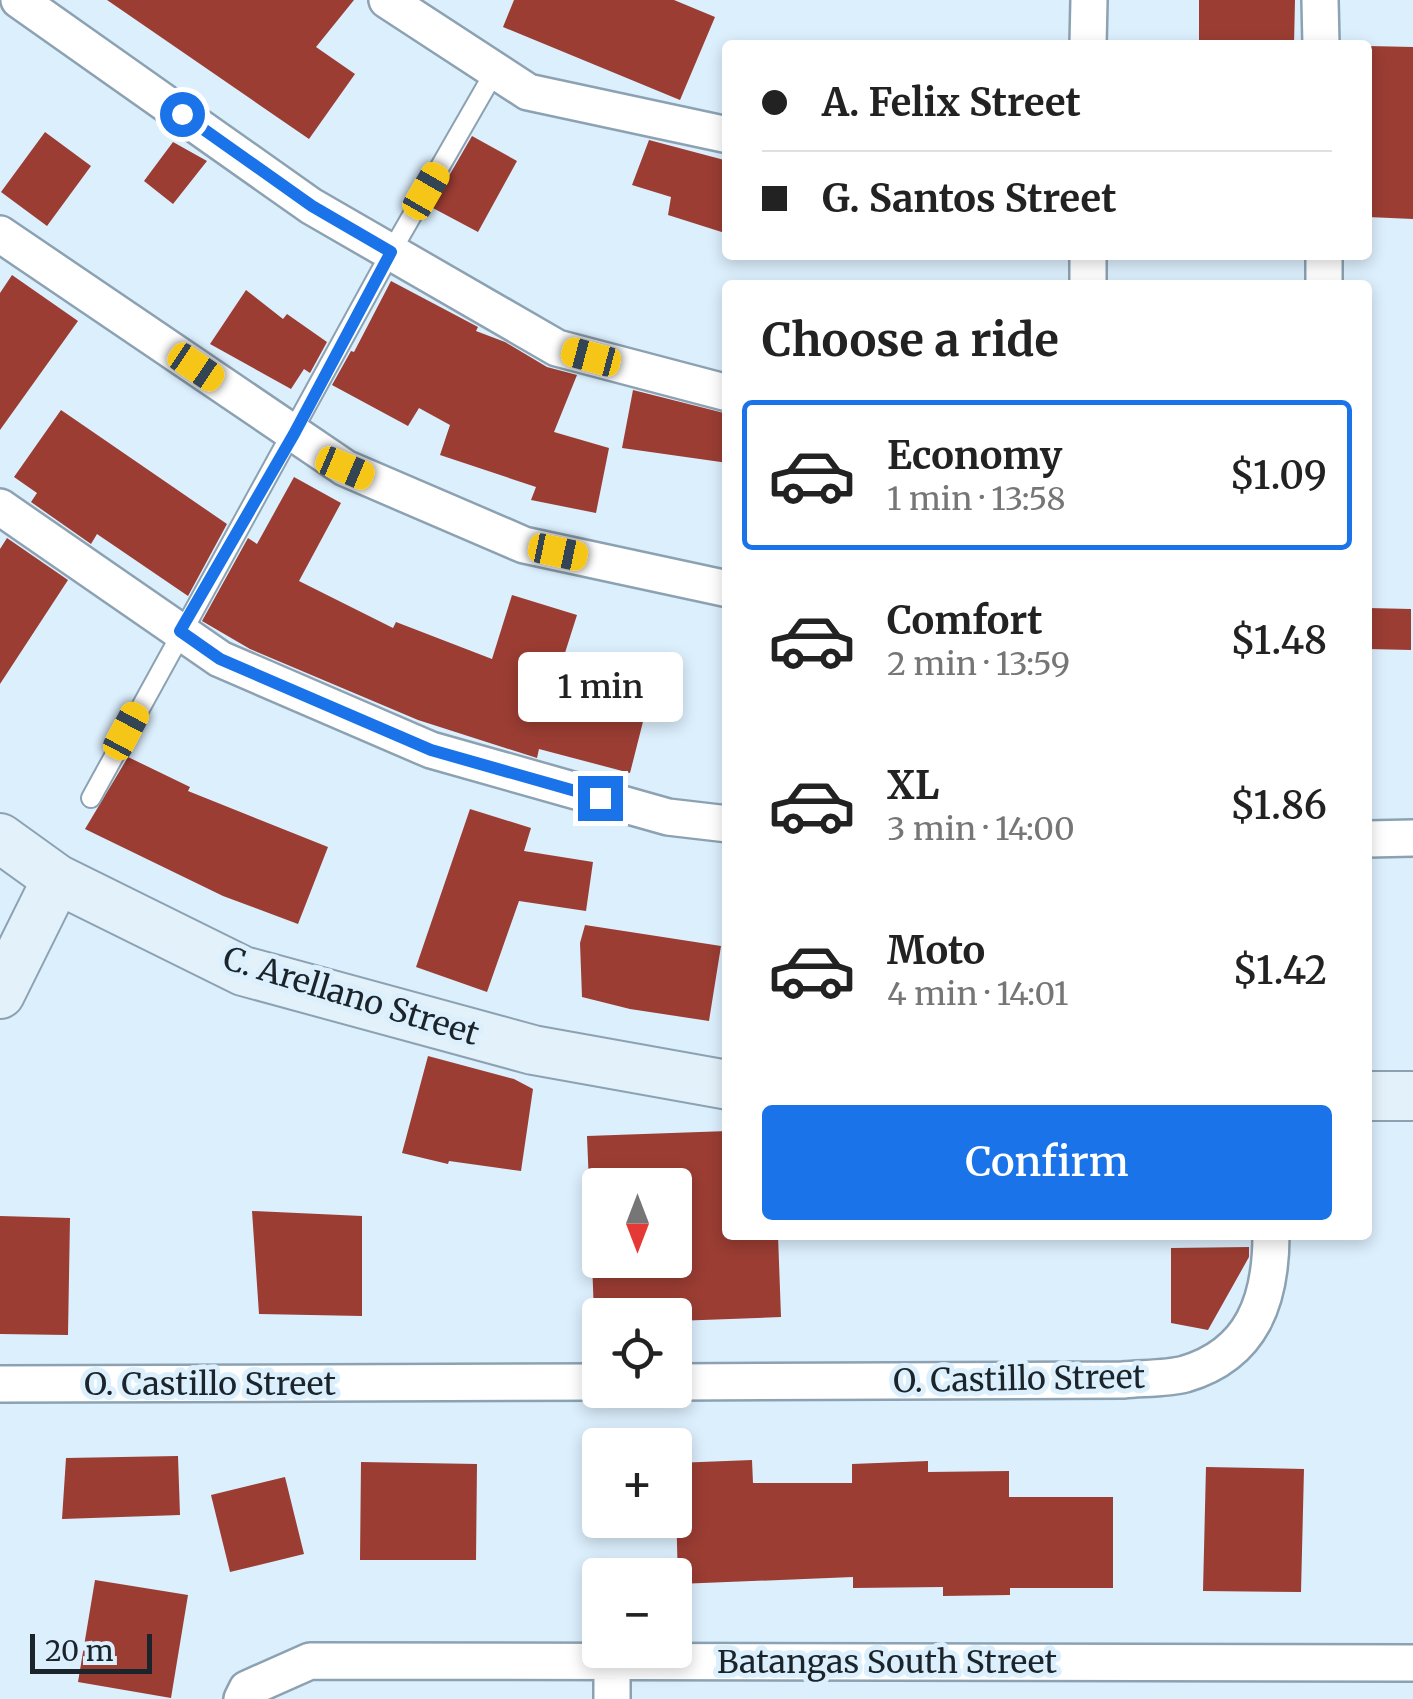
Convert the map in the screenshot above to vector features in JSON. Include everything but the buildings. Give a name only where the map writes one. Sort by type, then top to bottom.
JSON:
[{"type":"street","points":[[19,0],[312,206],[556,348],[722,390]]},
{"type":"street","points":[[387,0],[528,92],[722,134]]},
{"type":"street","points":[[1088,0],[1088,40]]},
{"type":"street","points":[[1320,0],[1321,40]]},
{"type":"street","points":[[0,234],[345,468],[524,545],[722,588]]},
{"type":"street","points":[[0,507],[220,659],[431,750],[668,818],[722,823]]},
{"type":"street","name":"C. Arellano Street","points":[[0,838],[57,880],[243,971],[533,1050],[722,1085]]},
{"type":"street","points":[[1372,839],[1413,838]]},
{"type":"street","points":[[0,994],[57,880]]},
{"type":"street","points":[[1372,1096],[1413,1096]]},
{"type":"street","name":"O. Castillo Street","points":[[692,1382],[1123,1380],[1184,1374],[1228,1353],[1256,1321],[1271,1272],[1271,1240]]},
{"type":"street","name":"O. Castillo Street","points":[[0,1384],[582,1382]]},
{"type":"street","name":"Batangas South Street","points":[[244,1694],[310,1661],[582,1661]]},
{"type":"street","name":"Batangas South Street","points":[[692,1661],[1413,1663]]},
{"type":"street","points":[[612,1668],[612,1699]]},
{"type":"lane","points":[[91,798],[391,252],[496,71]]},
{"type":"route","points":[[182,114],[312,206],[391,252],[294,434],[180,631],[220,659],[431,750],[600,798]]}]
